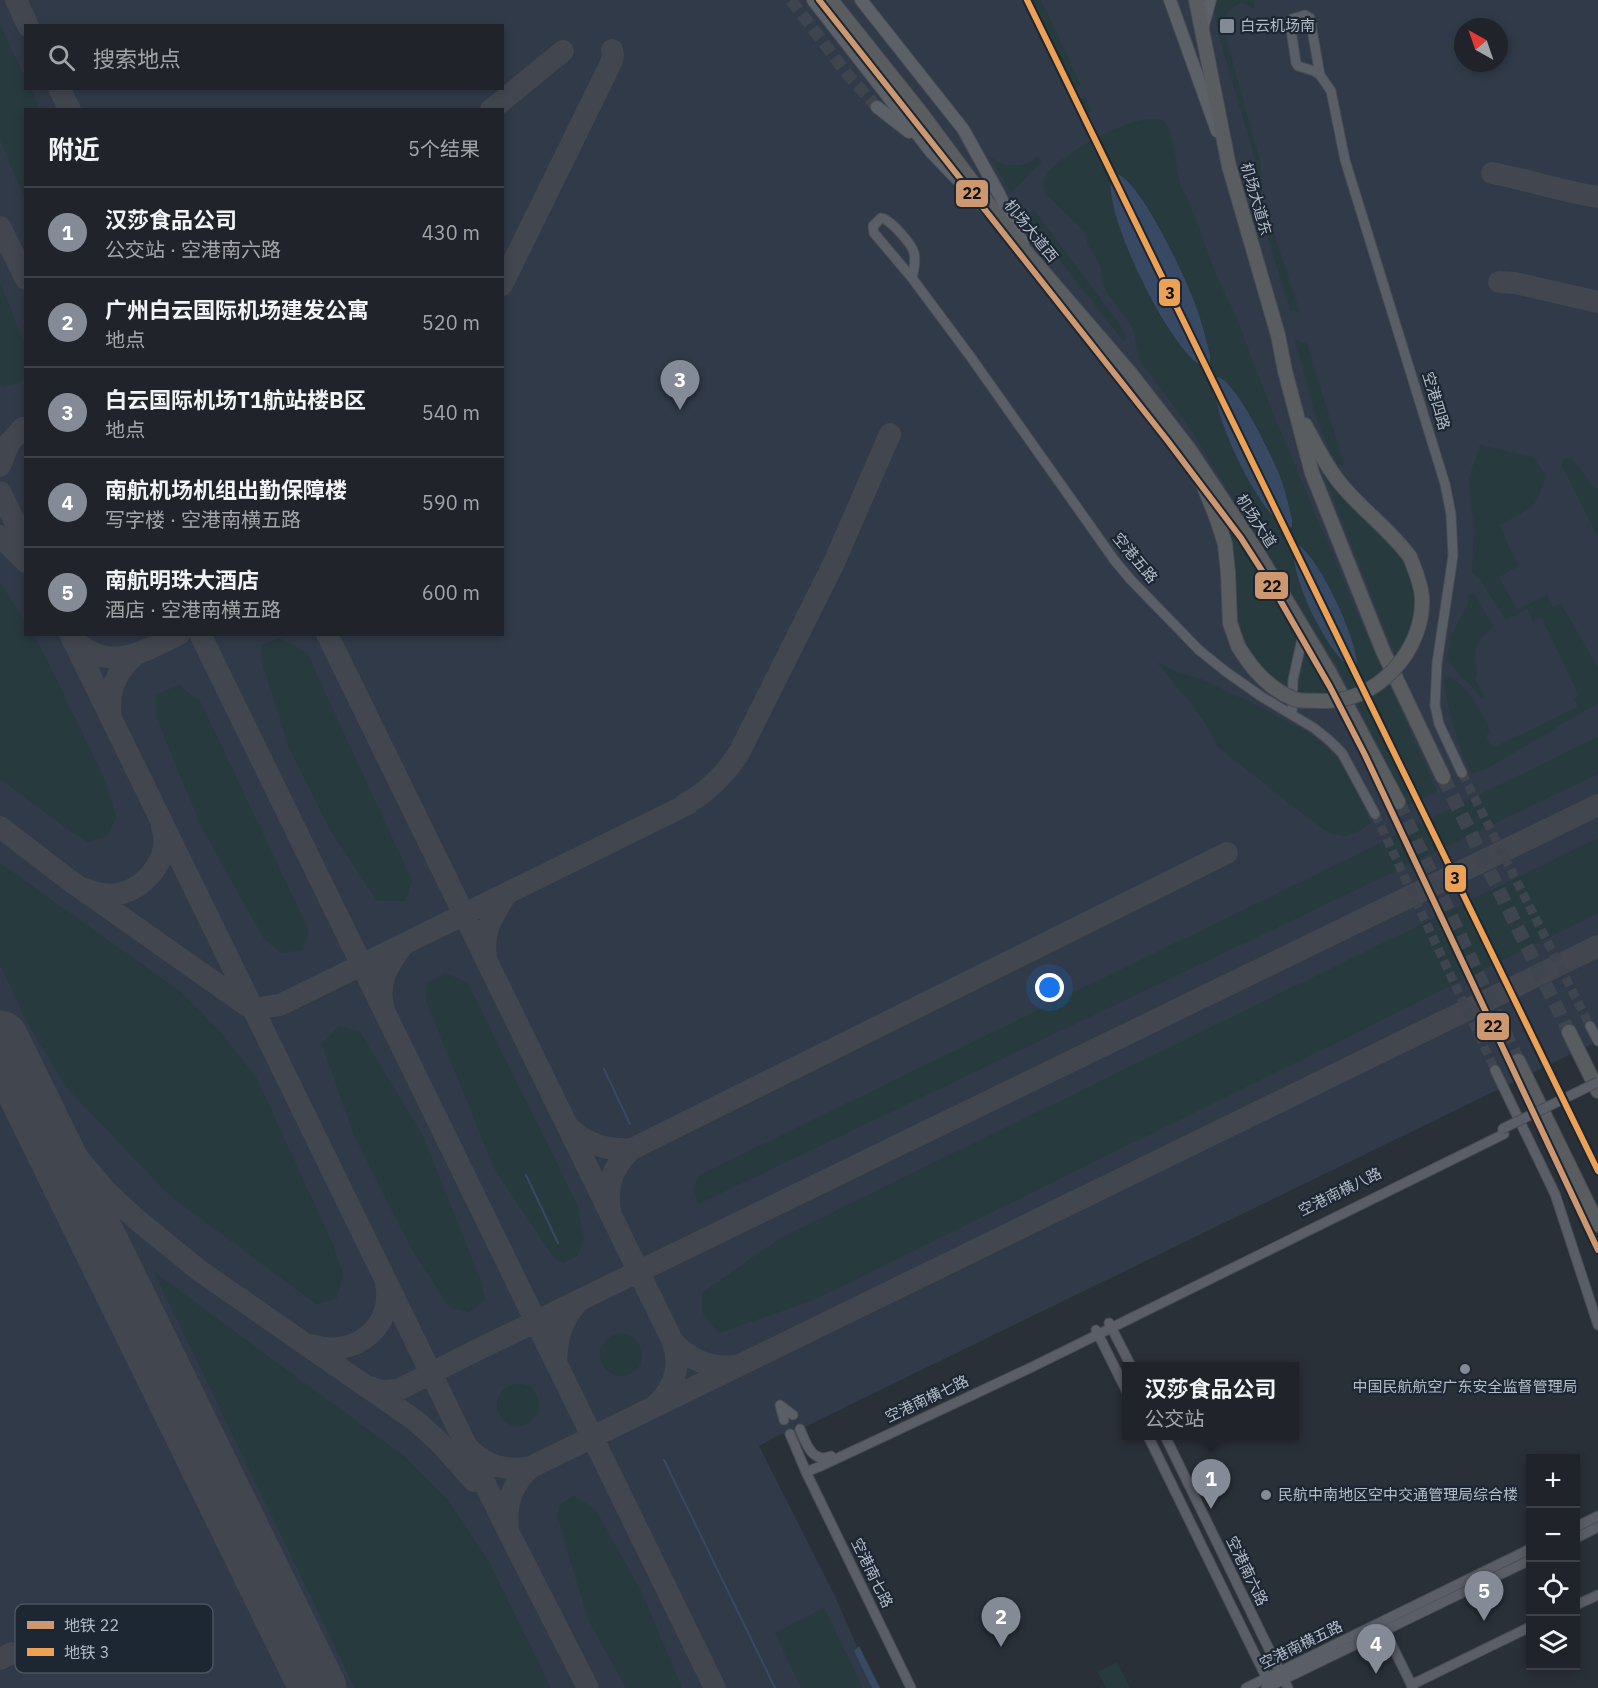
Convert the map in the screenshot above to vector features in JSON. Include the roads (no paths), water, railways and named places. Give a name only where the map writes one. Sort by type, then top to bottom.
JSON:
[{"type":"highway","name":"机场大道西","points":[[831,0],[918,110],[1014,238],[1130,373],[1189,449]]},
{"type":"highway","name":"机场大道东","points":[[1196,0],[1229,166],[1278,335],[1294,405]]},
{"type":"highway","points":[[1189,449],[1225,544],[1230,623],[1238,646],[1254,670],[1267,682],[1296,699],[1327,701],[1347,699],[1384,679],[1400,664],[1411,647],[1419,626],[1422,596],[1410,557],[1335,476],[1294,405]]},
{"type":"highway","points":[[1294,405],[1312,473],[1383,651],[1443,777]]},
{"type":"highway","name":"机场大道","points":[[1189,449],[1256,550],[1328,670],[1398,802]]},
{"type":"highway","points":[[1569,1032],[1598,1090]]},
{"type":"highway","points":[[1518,1061],[1598,1225]]},
{"type":"main road","points":[[813,0],[932,153],[1014,238]]},
{"type":"main road","points":[[861,0],[963,129],[999,194],[1029,256]]},
{"type":"main road","points":[[1170,0],[1229,166]]},
{"type":"main road","points":[[1202,30],[1210,0]]},
{"type":"main road","points":[[877,107],[932,153]]},
{"type":"street","name":"空港四路","points":[[1320,75],[1310,18],[1307,16],[1292,19],[1290,21],[1295,61],[1298,66],[1320,75],[1331,91],[1345,160],[1448,496],[1453,556],[1437,663],[1436,705],[1439,724],[1462,773]]},
{"type":"street","name":"空港五路","points":[[912,278],[915,263],[912,248],[889,221],[881,218],[873,226],[873,233],[912,278],[970,356],[1114,561],[1199,650],[1262,698],[1329,740],[1342,753],[1375,814]]},
{"type":"street","points":[[1292,715],[1293,680],[1304,630]]},
{"type":"street","points":[[1262,698],[1276,693],[1293,680]]},
{"type":"street","points":[[1590,1026],[1598,1041]]},
{"type":"street","points":[[1495,1070],[1555,1194],[1598,1325]]},
{"type":"street","name":"空港南横八路","points":[[1097,1332],[1598,1082]]},
{"type":"street","name":"空港南横八路","points":[[1503,1131],[1598,1090]]},
{"type":"street","points":[[1110,1325],[1129,1362]]},
{"type":"street","points":[[1097,1332],[1122,1382]]},
{"type":"street","name":"空港南横七路","points":[[800,1428],[810,1452],[818,1458],[825,1459],[1097,1332]]},
{"type":"street","name":"空港南横七路","points":[[806,1472],[1097,1332]]},
{"type":"street","points":[[784,1420],[780,1405],[793,1415]]},
{"type":"street","points":[[790,1434],[806,1472]]},
{"type":"street","name":"空港南六路","points":[[1150,1440],[1269,1685]]},
{"type":"street","name":"空港南六路","points":[[1167,1440],[1284,1680]]},
{"type":"street","name":"空港南七路","points":[[806,1472],[911,1688]]},
{"type":"street","points":[[1580,1525],[1598,1516]]},
{"type":"street","points":[[1580,1536],[1598,1527]]},
{"type":"street","name":"空港南横五路","points":[[1246,1688],[1269,1685],[1284,1680],[1526,1551]]},
{"type":"street","name":"空港南横五路","points":[[1382,1626],[1526,1562]]},
{"type":"street","points":[[1580,1603],[1598,1595]]},
{"type":"street","points":[[1382,1626],[1412,1687],[1526,1629]]},
{"type":"water","points":[[1113,173],[1123,177],[1146,206],[1179,267],[1195,303],[1204,333],[1210,355],[1210,363],[1207,367],[1194,360],[1177,341],[1142,281],[1116,216],[1111,190]]},
{"type":"water","points":[[1217,377],[1225,381],[1234,391],[1269,451],[1285,490],[1292,519],[1290,528],[1279,522],[1265,507],[1238,461],[1219,411],[1215,391]]},
{"type":"water","points":[[1295,544],[1304,549],[1314,562],[1336,601],[1353,642],[1356,669],[1346,663],[1335,651],[1312,614],[1297,573],[1294,556]]},
{"type":"water","points":[[859,1646],[880,1688],[872,1688],[854,1651]]},
{"type":"waterway","points":[[604,1069],[630,1124]]},
{"type":"waterway","points":[[526,1175],[558,1243]]},
{"type":"waterway","points":[[664,1460],[775,1688]]},
{"type":"tunnel","points":[[791,0],[848,75],[877,107]]},
{"type":"tunnel","points":[[1462,773],[1590,1026]]},
{"type":"tunnel","points":[[1443,777],[1569,1032]]},
{"type":"tunnel","points":[[1398,802],[1518,1061]]},
{"type":"tunnel","points":[[1375,814],[1495,1070]]},
{"type":"metro line","name":"22","points":[[819,0],[1167,440],[1241,538],[1273,588],[1330,687],[1365,755],[1598,1250]]},
{"type":"metro line","name":"3","points":[[1027,0],[1598,1171]]},
{"type":"place","name":"白云机场南","points":[[1227,26]]},
{"type":"place","name":"白云国际机场T1航站楼B区","points":[[680,410]]},
{"type":"place","name":"中国民航航空广东安全监督管理局","points":[[1465,1369]]},
{"type":"place","name":"民航中南地区空中交通管理局综合楼","points":[[1266,1495]]},
{"type":"place","name":"汉莎食品公司","points":[[1211,1509]]},
{"type":"place","name":"南航明珠大酒店","points":[[1484,1621]]},
{"type":"place","name":"广州白云国际机场建发公寓","points":[[1001,1647]]},
{"type":"place","name":"南航机场机组出勤保障楼","points":[[1376,1674]]}]
